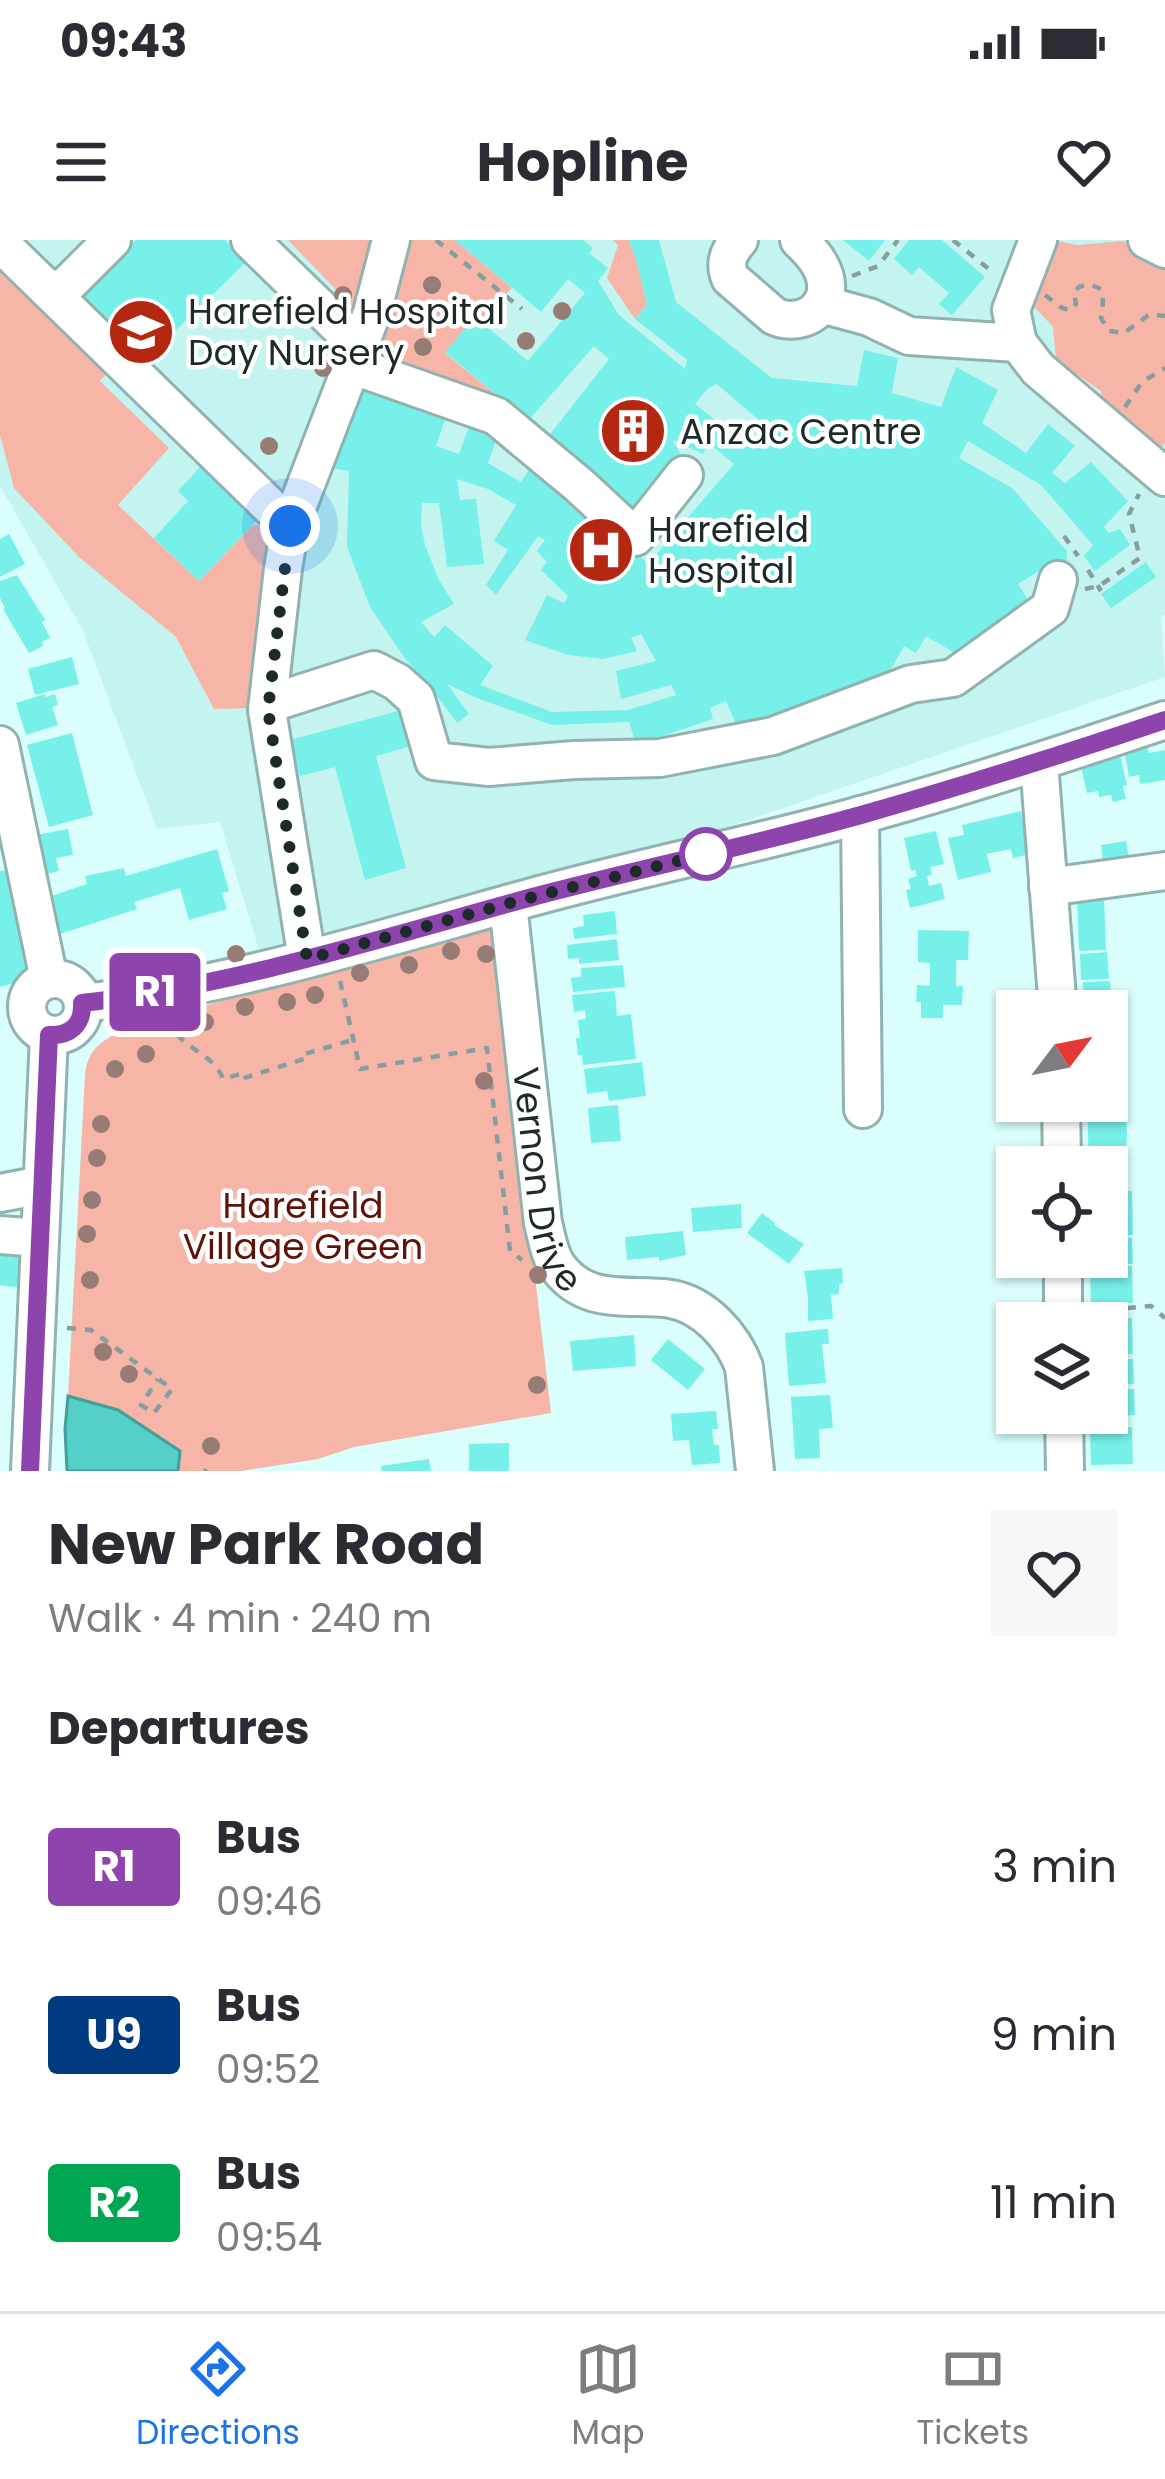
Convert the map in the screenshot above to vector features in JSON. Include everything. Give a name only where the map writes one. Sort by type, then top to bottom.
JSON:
[{"type":"street","points":[[47,289],[64,288],[112,240]]},
{"type":"street","points":[[250,240],[313,303],[354,355],[496,416],[635,537],[684,476]]},
{"type":"street","points":[[320,956],[268,704],[290,526],[372,313],[391,240]]},
{"type":"street","points":[[738,240],[729,251],[730,278],[774,316],[797,321],[811,315],[823,298],[819,264],[799,240]]},
{"type":"street","points":[[1038,240],[1012,310],[1018,343],[1038,369],[1161,467]]},
{"type":"street","points":[[1148,240],[1165,249]]},
{"type":"street","points":[[0,243],[290,526]]},
{"type":"street","points":[[823,298],[909,336],[1018,343]]},
{"type":"street","points":[[268,704],[374,670],[416,698],[423,766],[660,758],[773,736],[910,684],[953,678],[1050,608],[1058,580]]},
{"type":"street","points":[[82,1003],[320,956],[860,815],[1165,720]]},
{"type":"street","points":[[0,745],[10,854],[50,980]]},
{"type":"street","points":[[1039,762],[1056,990]]},
{"type":"street","points":[[860,815],[863,1109]]},
{"type":"street","points":[[1048,887],[1165,871]]},
{"type":"street","name":"Vernon Drive","points":[[508,904],[543,1223],[551,1256],[560,1271],[592,1292],[616,1298],[677,1300],[718,1326],[744,1367],[755,1471]]},
{"type":"street","points":[[25,1019],[64,1034],[81,1017],[80,994],[67,982],[50,980],[35,986],[25,1019],[42,1185],[30,1471]]},
{"type":"street","points":[[0,1193],[42,1185]]},
{"type":"street","points":[[0,1235],[40,1238]]},
{"type":"street","points":[[1064,1434],[1065,1471]]},
{"type":"path","points":[[436,240],[522,310]]},
{"type":"path","points":[[823,298],[846,279],[878,266],[898,240]]},
{"type":"path","points":[[953,240],[994,273],[1052,298],[1062,308],[1071,310],[1076,304],[1078,286],[1101,289],[1101,318],[1109,331],[1124,333],[1150,314],[1165,316]]},
{"type":"path","points":[[1116,435],[1126,405],[1142,382],[1165,368]]},
{"type":"path","points":[[1058,580],[1088,590],[1140,558],[1129,514],[1161,467]]},
{"type":"path","points":[[320,956],[360,1069],[488,1048],[510,1251],[526,1261],[551,1256]]},
{"type":"path","points":[[162,990],[171,1030],[219,1068],[223,1079],[240,1074],[241,1079],[353,1040]]},
{"type":"path","points":[[1128,1309],[1151,1306],[1165,1318]]},
{"type":"path","points":[[38,1327],[91,1330],[172,1389],[154,1413],[141,1405],[158,1379]]},
{"type":"shaded area","name":"Harefield Hospital","points":[[0,240],[1165,240],[1165,614],[1161,618],[1165,677],[550,888],[263,963],[220,822],[157,829],[83,631],[0,486]]},
{"type":"green space","points":[[288,240],[455,240],[512,288],[480,321],[474,318],[445,353],[505,402],[365,358],[376,331]]},
{"type":"green space","points":[[613,240],[629,240],[637,263],[647,305],[635,319],[607,278],[618,245]]},
{"type":"green space","points":[[1052,240],[1077,245],[1123,241],[1165,262],[1165,443],[1160,450],[1102,403],[1101,391],[1056,360],[1053,327],[1029,301]]},
{"type":"green space","points":[[0,243],[119,359],[100,381],[169,448],[118,505],[199,581],[253,525],[276,527],[252,708],[214,709],[176,637],[79,557],[14,488],[0,435]]},
{"type":"green space","name":"Harefield Village Green","points":[[494,925],[551,1413],[241,1471],[178,1471],[180,1450],[118,1410],[68,1396],[85,1075],[94,1050],[132,1026]]},
{"type":"water","points":[[68,1396],[118,1410],[180,1451],[178,1471],[67,1471]]},
{"type":"building","name":"Harefield Hospital Day Nursery","points":[[136,240],[225,240],[246,262],[140,365],[75,299]]},
{"type":"building","points":[[455,240],[583,240],[593,248],[589,253],[608,268],[598,281],[619,315],[685,369],[687,360],[635,319],[647,305],[629,240],[659,240],[676,302],[772,378],[857,386],[864,350],[898,358],[892,393],[941,407],[956,367],[998,390],[982,423],[1026,453],[1048,424],[1075,446],[1052,473],[1065,483],[1091,462],[1128,501],[1104,527],[1109,533],[1120,529],[1130,545],[1095,571],[1084,556],[1093,545],[1041,485],[968,441],[959,458],[1012,488],[1067,551],[1066,572],[1047,566],[1018,584],[1028,600],[955,653],[926,636],[916,653],[904,646],[887,676],[788,712],[736,724],[726,701],[710,708],[713,719],[636,745],[629,722],[552,725],[447,684],[469,714],[457,723],[370,607],[347,547],[349,471],[330,468],[357,386],[447,414],[436,446],[459,454],[472,418],[500,429],[488,463],[521,482],[530,468],[580,499],[648,564],[734,464],[708,442],[703,454],[672,440],[682,456],[632,519],[540,447],[609,359],[594,346],[528,421],[445,352],[475,317],[528,361],[585,293],[568,279],[541,312]],"holes":[[[717,384],[767,427],[749,447],[695,404]],[[457,479],[516,505],[494,541],[508,550],[486,585],[496,595],[538,536],[545,540],[537,551],[547,562],[541,570],[568,596],[564,603],[547,595],[525,640],[568,655],[603,659],[637,651],[631,638],[641,634],[656,661],[616,671],[621,699],[671,685],[676,695],[628,710],[552,712],[480,685],[493,666],[445,625],[434,637],[421,622],[454,604],[425,545],[422,503],[439,503],[447,567],[484,564],[476,499],[460,500]]]},
{"type":"building","points":[[843,240],[885,240],[869,261]]},
{"type":"building","points":[[909,240],[942,240],[985,277],[952,315],[939,304],[949,293],[919,267],[912,275],[894,259]]},
{"type":"building","points":[[203,464],[259,518],[199,581],[154,538],[188,501],[178,491]]},
{"type":"building","points":[[9,534],[25,564],[0,577],[0,539]]},
{"type":"building","points":[[1146,562],[1156,577],[1111,608],[1101,594]]},
{"type":"building","points":[[17,575],[45,620],[50,638],[29,653],[0,598],[0,581]]},
{"type":"building","points":[[72,657],[79,684],[35,695],[28,669]]},
{"type":"building","points":[[55,694],[58,705],[52,707],[58,725],[26,735],[16,703]]},
{"type":"building","points":[[409,708],[418,744],[376,756],[406,868],[365,880],[335,767],[300,776],[290,740]]},
{"type":"building","points":[[72,733],[93,815],[49,827],[27,745]]},
{"type":"building","points":[[1147,746],[1149,753],[1165,750],[1165,780],[1140,784],[1139,775],[1129,777],[1124,750]]},
{"type":"building","points":[[1120,754],[1126,799],[1113,802],[1111,795],[1087,793],[1080,762]]},
{"type":"building","points":[[1021,811],[1030,854],[1013,858],[1011,849],[987,854],[991,872],[958,880],[948,838],[964,835],[962,825]]},
{"type":"building","points":[[68,829],[73,855],[56,858],[59,871],[46,874],[36,835]]},
{"type":"building","points":[[936,831],[944,864],[930,867],[932,875],[927,876],[929,886],[941,883],[945,899],[910,908],[908,879],[917,876],[911,871],[904,838]]},
{"type":"building","points":[[1126,841],[1130,864],[1104,868],[1101,845]]},
{"type":"building","points":[[217,849],[229,891],[222,893],[227,909],[189,920],[180,888],[134,902],[137,909],[60,934],[48,897],[87,884],[85,876],[124,868],[126,876]]},
{"type":"building","points":[[13,869],[28,973],[21,981],[0,987],[0,871]]},
{"type":"building","points":[[1104,896],[1106,950],[1079,951],[1077,897]]},
{"type":"building","points":[[615,911],[617,934],[574,939],[573,928],[584,926],[583,915]]},
{"type":"building","points":[[918,930],[969,931],[968,960],[956,960],[962,1005],[943,1005],[943,1018],[921,1018],[921,1002],[916,1002],[917,985],[930,986],[930,963],[918,962]]},
{"type":"building","points":[[617,939],[619,960],[579,964],[579,958],[568,959],[567,945]]},
{"type":"building","points":[[1107,952],[1109,979],[1081,980],[1080,954]]},
{"type":"building","points":[[623,965],[625,987],[573,992],[571,978],[581,977],[581,968]]},
{"type":"building","points":[[1110,981],[1111,990],[1083,990],[1083,982]]},
{"type":"building","points":[[615,991],[617,1016],[631,1014],[636,1059],[583,1065],[576,1038],[580,1038],[578,1020],[586,1019],[585,1010],[574,1012],[572,995]]},
{"type":"building","points":[[642,1062],[646,1096],[609,1101],[607,1091],[587,1094],[584,1069]]},
{"type":"building","points":[[618,1105],[621,1141],[591,1143],[588,1108]]},
{"type":"building","points":[[1088,1122],[1127,1122],[1126,1146],[1088,1146]]},
{"type":"building","points":[[1128,1191],[1132,1191],[1133,1235],[1128,1235]]},
{"type":"building","points":[[741,1204],[742,1228],[693,1232],[691,1208]]},
{"type":"building","points":[[762,1213],[804,1244],[789,1264],[747,1233]]},
{"type":"building","points":[[683,1231],[686,1255],[659,1261],[659,1257],[627,1260],[625,1237]]},
{"type":"building","points":[[1128,1238],[1132,1238],[1133,1264],[1128,1264]]},
{"type":"building","points":[[0,1248],[25,1251],[21,1288],[0,1285]]},
{"type":"building","points":[[1128,1266],[1132,1266],[1133,1303],[1091,1302],[1090,1278],[1128,1278]]},
{"type":"building","points":[[842,1268],[839,1294],[831,1295],[833,1319],[808,1321],[804,1271]]},
{"type":"building","points":[[1128,1318],[1132,1318],[1133,1354],[1128,1354]]},
{"type":"building","points":[[828,1329],[829,1344],[822,1344],[826,1383],[789,1386],[785,1333]]},
{"type":"building","points":[[634,1335],[636,1366],[573,1371],[570,1341]]},
{"type":"building","points":[[668,1339],[705,1369],[688,1390],[651,1360]]},
{"type":"building","points":[[1128,1359],[1133,1359],[1134,1384],[1128,1384]]},
{"type":"building","points":[[1128,1389],[1134,1389],[1135,1415],[1128,1415]]},
{"type":"building","points":[[830,1395],[833,1428],[819,1429],[820,1458],[795,1459],[791,1397]]},
{"type":"building","points":[[716,1411],[718,1429],[712,1429],[720,1463],[692,1465],[689,1440],[673,1441],[671,1414]]},
{"type":"building","points":[[1132,1427],[1133,1464],[1091,1465],[1090,1434],[1128,1434]]},
{"type":"building","points":[[509,1443],[509,1471],[469,1471],[469,1444]]},
{"type":"building","points":[[429,1459],[431,1471],[382,1471],[381,1466]]},
{"type":"bus line","name":"R1","points":[[30,1471],[49,1035],[74,1028],[82,1003],[307,959],[860,815],[1165,720]]},
{"type":"place","name":"Harefield Hospital Day Nursery","points":[[141,332]]},
{"type":"place","name":"Anzac Centre","points":[[633,431]]},
{"type":"place","name":"Harefield Hospital","points":[[601,550]]},
{"type":"route","points":[[290,526],[268,710],[307,959],[706,854]]}]
